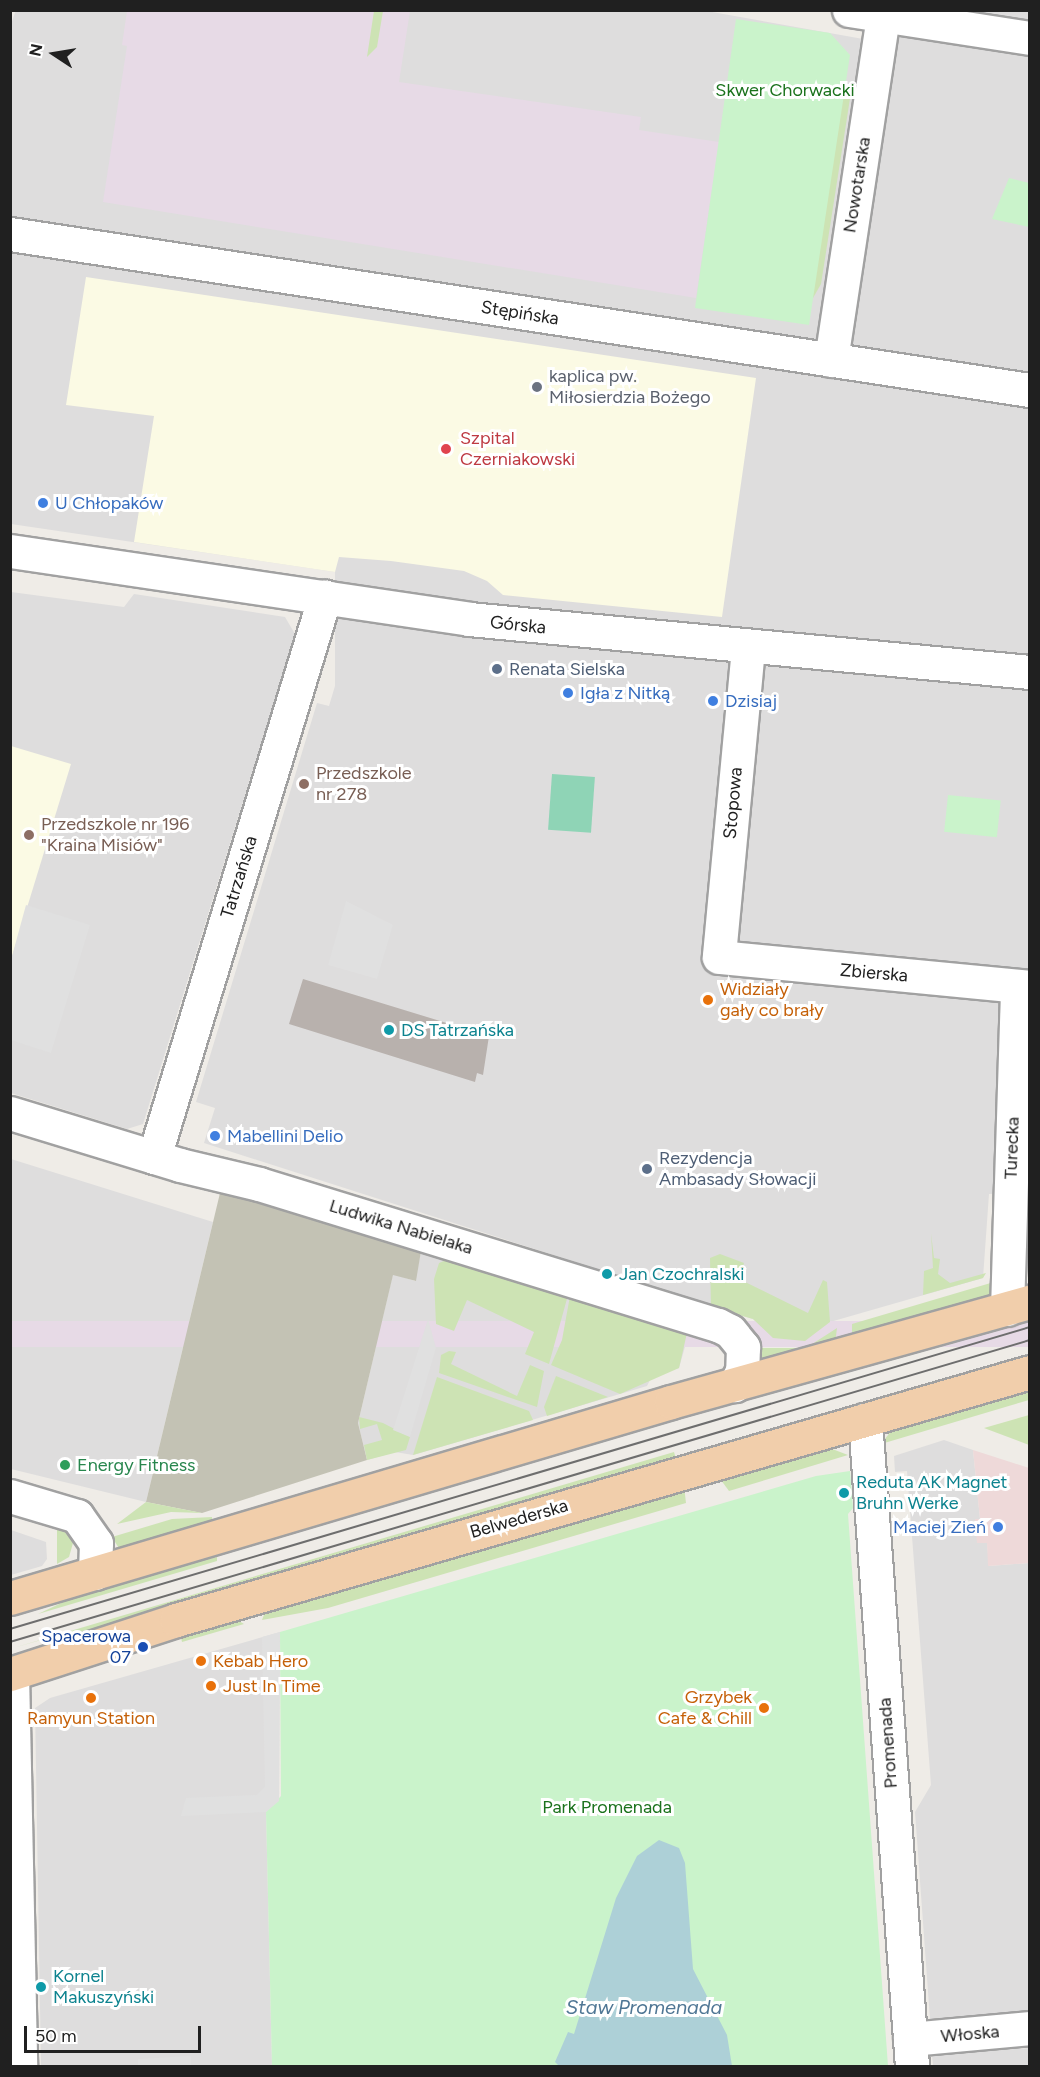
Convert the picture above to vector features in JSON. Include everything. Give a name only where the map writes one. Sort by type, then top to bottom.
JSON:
[{"type":"main road","points":[[10,1598],[735,1385],[1018,1306]]},
{"type":"main road","name":"Belwederska","points":[[11,1674],[176,1620],[1029,1372]]},
{"type":"street","points":[[849,10],[884,13],[1029,38]]},
{"type":"street","name":"Nowotarska","points":[[831,360],[884,13]]},
{"type":"street","name":"Stępińska","points":[[10,234],[1029,390]]},
{"type":"street","name":"Górska","points":[[10,550],[325,596],[469,620],[748,648],[1029,672]]},
{"type":"street","name":"Tatrzańska","points":[[154,1157],[325,596]]},
{"type":"street","name":"Stopowa","points":[[718,957],[748,648]]},
{"type":"street","name":"Zbierska","points":[[718,957],[1023,987]]},
{"type":"street","name":"Turecka","points":[[1018,1306],[1023,987]]},
{"type":"street","name":"Ludwika Nabielaka","points":[[10,1113],[154,1157],[260,1184],[730,1331],[743,1347],[742,1371],[735,1385]]},
{"type":"street","name":"Promenada","points":[[865,1420],[911,2053]]},
{"type":"street","points":[[10,1496],[77,1516],[96,1543],[95,1573]]},
{"type":"street","points":[[11,1674],[20,2067]]},
{"type":"street","name":"Włoska","points":[[911,2053],[1029,2028]]},
{"type":"shaded area","points":[[16,10],[701,10],[897,45],[903,11],[1029,11],[1030,1192],[989,1194],[983,1278],[830,1322],[805,1341],[773,1338],[753,1319],[204,1143],[215,1108],[196,1102],[317,703],[329,706],[335,686],[335,572],[11,524],[10,27]]},
{"type":"shaded area","points":[[127,11],[410,11],[399,82],[641,117],[639,130],[719,142],[696,298],[103,202],[127,46],[122,45]]},
{"type":"shaded area","name":"Szpital Czerniakowski","points":[[86,277],[756,378],[722,617],[503,595],[487,581],[464,571],[391,561],[339,557],[335,572],[134,542],[154,416],[66,405]]},
{"type":"shaded area","points":[[11,592],[124,607],[134,594],[285,617],[295,634],[143,1124],[127,1129],[11,1093]]},
{"type":"shaded area","name":"Przedszkole nr 196 \"Kraina Misiów\"","points":[[11,746],[71,764],[11,960]]},
{"type":"shaded area","points":[[346,901],[393,925],[377,979],[328,965]]},
{"type":"shaded area","points":[[26,905],[90,925],[51,1053],[11,1040],[11,960]]},
{"type":"shaded area","points":[[11,1159],[213,1222],[146,1502],[11,1469]]},
{"type":"shaded area","points":[[220,1193],[273,1204],[421,1251],[416,1281],[393,1275],[358,1423],[367,1460],[202,1513],[146,1502]]},
{"type":"shaded area","points":[[421,1251],[688,1336],[679,1368],[652,1376],[647,1386],[413,1455],[395,1452],[367,1460],[358,1423],[393,1274],[415,1281]]},
{"type":"shaded area","points":[[428,1319],[436,1348],[410,1437],[393,1430]]},
{"type":"shaded area","points":[[10,1321],[1029,1321],[1029,1347],[10,1347]]},
{"type":"shaded area","points":[[944,1440],[973,1450],[980,1519],[976,1519],[987,1542],[989,1566],[1029,1563],[1029,2012],[930,2019],[915,1812],[931,1785],[907,1471],[895,1472],[894,1456]]},
{"type":"shaded area","points":[[973,1450],[1029,1468],[1029,1563],[988,1566],[987,1543],[977,1543],[975,1519],[980,1519]]},
{"type":"shaded area","points":[[11,1530],[46,1542],[47,1559],[42,1566],[11,1575]]},
{"type":"shaded area","points":[[280,1632],[279,1801],[266,1812],[272,2066],[41,2066],[35,1708],[50,1698]]},
{"type":"shaded area","points":[[280,1632],[279,1801],[266,1812],[181,1816],[186,1798],[257,1795],[265,1787],[262,1637]]},
{"type":"shaded area","points":[[1029,2048],[1029,2066],[933,2066],[932,2055]]},
{"type":"shaded area","points":[[191,2056],[191,2066],[138,2066],[138,2059]]},
{"type":"green space","points":[[374,11],[383,11],[377,47],[367,57]]},
{"type":"green space","name":"Skwer Chorwacki","points":[[736,19],[830,33],[850,55],[809,325],[695,308]]},
{"type":"green space","points":[[846,87],[851,92],[821,284],[813,298],[787,194]]},
{"type":"green space","points":[[1009,178],[1029,183],[1029,227],[992,219]]},
{"type":"green space","points":[[552,774],[595,777],[591,833],[548,830]]},
{"type":"green space","points":[[948,795],[1001,801],[997,837],[944,832]]},
{"type":"green space","points":[[931,1233],[934,1258],[940,1259],[938,1274],[950,1283],[986,1273],[983,1278],[923,1295],[924,1271],[933,1268]]},
{"type":"green space","points":[[720,1254],[744,1263],[739,1279],[808,1313],[823,1280],[827,1282],[830,1322],[805,1341],[773,1338],[753,1319],[711,1307],[710,1258]]},
{"type":"green space","points":[[449,1259],[568,1295],[549,1364],[525,1354],[534,1332],[467,1300],[454,1331],[436,1324],[434,1279],[439,1263]]},
{"type":"green space","points":[[994,1282],[988,1298],[856,1336],[852,1332],[852,1324]]},
{"type":"green space","points":[[570,1296],[687,1333],[679,1368],[620,1394],[551,1365],[562,1340]]},
{"type":"green space","points":[[837,1328],[835,1344],[757,1365],[756,1348],[806,1348]]},
{"type":"green space","points":[[449,1351],[456,1352],[451,1364],[517,1396],[530,1365],[544,1371],[537,1407],[439,1373],[441,1355]]},
{"type":"green space","points":[[556,1376],[608,1397],[547,1416],[544,1407]]},
{"type":"green space","points":[[437,1377],[529,1411],[533,1420],[413,1455]]},
{"type":"green space","points":[[1029,1386],[1029,1400],[881,1444],[895,1426]]},
{"type":"green space","points":[[1029,1415],[1029,1445],[984,1428]]},
{"type":"green space","points":[[359,1417],[383,1423],[410,1437],[406,1450],[367,1460],[364,1445],[382,1440],[377,1424],[360,1429]]},
{"type":"green space","points":[[827,1447],[848,1455],[729,1491],[718,1476]]},
{"type":"green space","points":[[674,1452],[676,1459],[71,1639],[69,1632],[13,1648]]},
{"type":"green space","name":"Park Promenada","points":[[850,1471],[853,1508],[848,1514],[888,2066],[272,2066],[266,1812],[281,1796],[280,1632],[816,1476]]},
{"type":"green space","points":[[684,1486],[686,1503],[328,1608],[262,1620],[267,1607]]},
{"type":"green space","points":[[146,1502],[202,1513],[171,1512],[117,1524]]},
{"type":"green space","points":[[57,1516],[73,1543],[69,1557],[57,1564]]},
{"type":"green space","points":[[212,1517],[212,1522],[120,1550],[112,1537],[172,1519]]},
{"type":"green space","points":[[217,1557],[217,1561],[38,1614],[93,1588]]},
{"type":"green space","points":[[232,1617],[244,1624],[182,1642],[180,1633]]},
{"type":"water","name":"Staw Promenada","points":[[659,1840],[679,1848],[685,1863],[693,1969],[727,2035],[732,2066],[559,2066],[555,2062],[568,2032],[574,2034],[616,1898],[637,1856]]},
{"type":"building","name":"DS Tatrzańska","points":[[303,979],[489,1036],[483,1075],[477,1073],[475,1082],[289,1024]]},
{"type":"tram line","points":[[10,1629],[1030,1327]]},
{"type":"tram line","points":[[10,1642],[1030,1340]]},
{"type":"place","name":"kaplica pw. Miłosierdzia Bożego","points":[[537,387]]},
{"type":"place","name":"Szpital Czerniakowski","points":[[446,449]]},
{"type":"place","name":"U Chłopaków","points":[[43,503]]},
{"type":"place","name":"Renata Sielska","points":[[497,669]]},
{"type":"place","name":"Igła z Nitką","points":[[568,693]]},
{"type":"place","name":"Dzisiaj","points":[[713,701]]},
{"type":"place","name":"Przedszkole nr 278","points":[[304,784]]},
{"type":"place","name":"Przedszkole nr 196 \"Kraina Misiów\"","points":[[29,835]]},
{"type":"place","name":"Widziały gały co brały","points":[[708,1000]]},
{"type":"place","name":"DS Tatrzańska","points":[[389,1030]]},
{"type":"place","name":"Mabellini Delio","points":[[215,1136]]},
{"type":"place","name":"Rezydencja Ambasady Słowacji","points":[[647,1169]]},
{"type":"place","name":"Jan Czochralski","points":[[607,1274]]},
{"type":"place","name":"Energy Fitness","points":[[65,1465]]},
{"type":"place","name":"Reduta AK Magnet Bruhn Werke","points":[[844,1493]]},
{"type":"place","name":"Maciej Zień","points":[[998,1527]]},
{"type":"place","name":"Spacerowa 07","points":[[143,1647]]},
{"type":"place","name":"Kebab Hero","points":[[201,1661]]},
{"type":"place","name":"Just In Time","points":[[211,1686]]},
{"type":"place","name":"Ramyun Station","points":[[91,1698]]},
{"type":"place","name":"Grzybek Cafe & Chill","points":[[764,1708]]},
{"type":"place","name":"Kornel Makuszyński","points":[[41,1987]]}]
